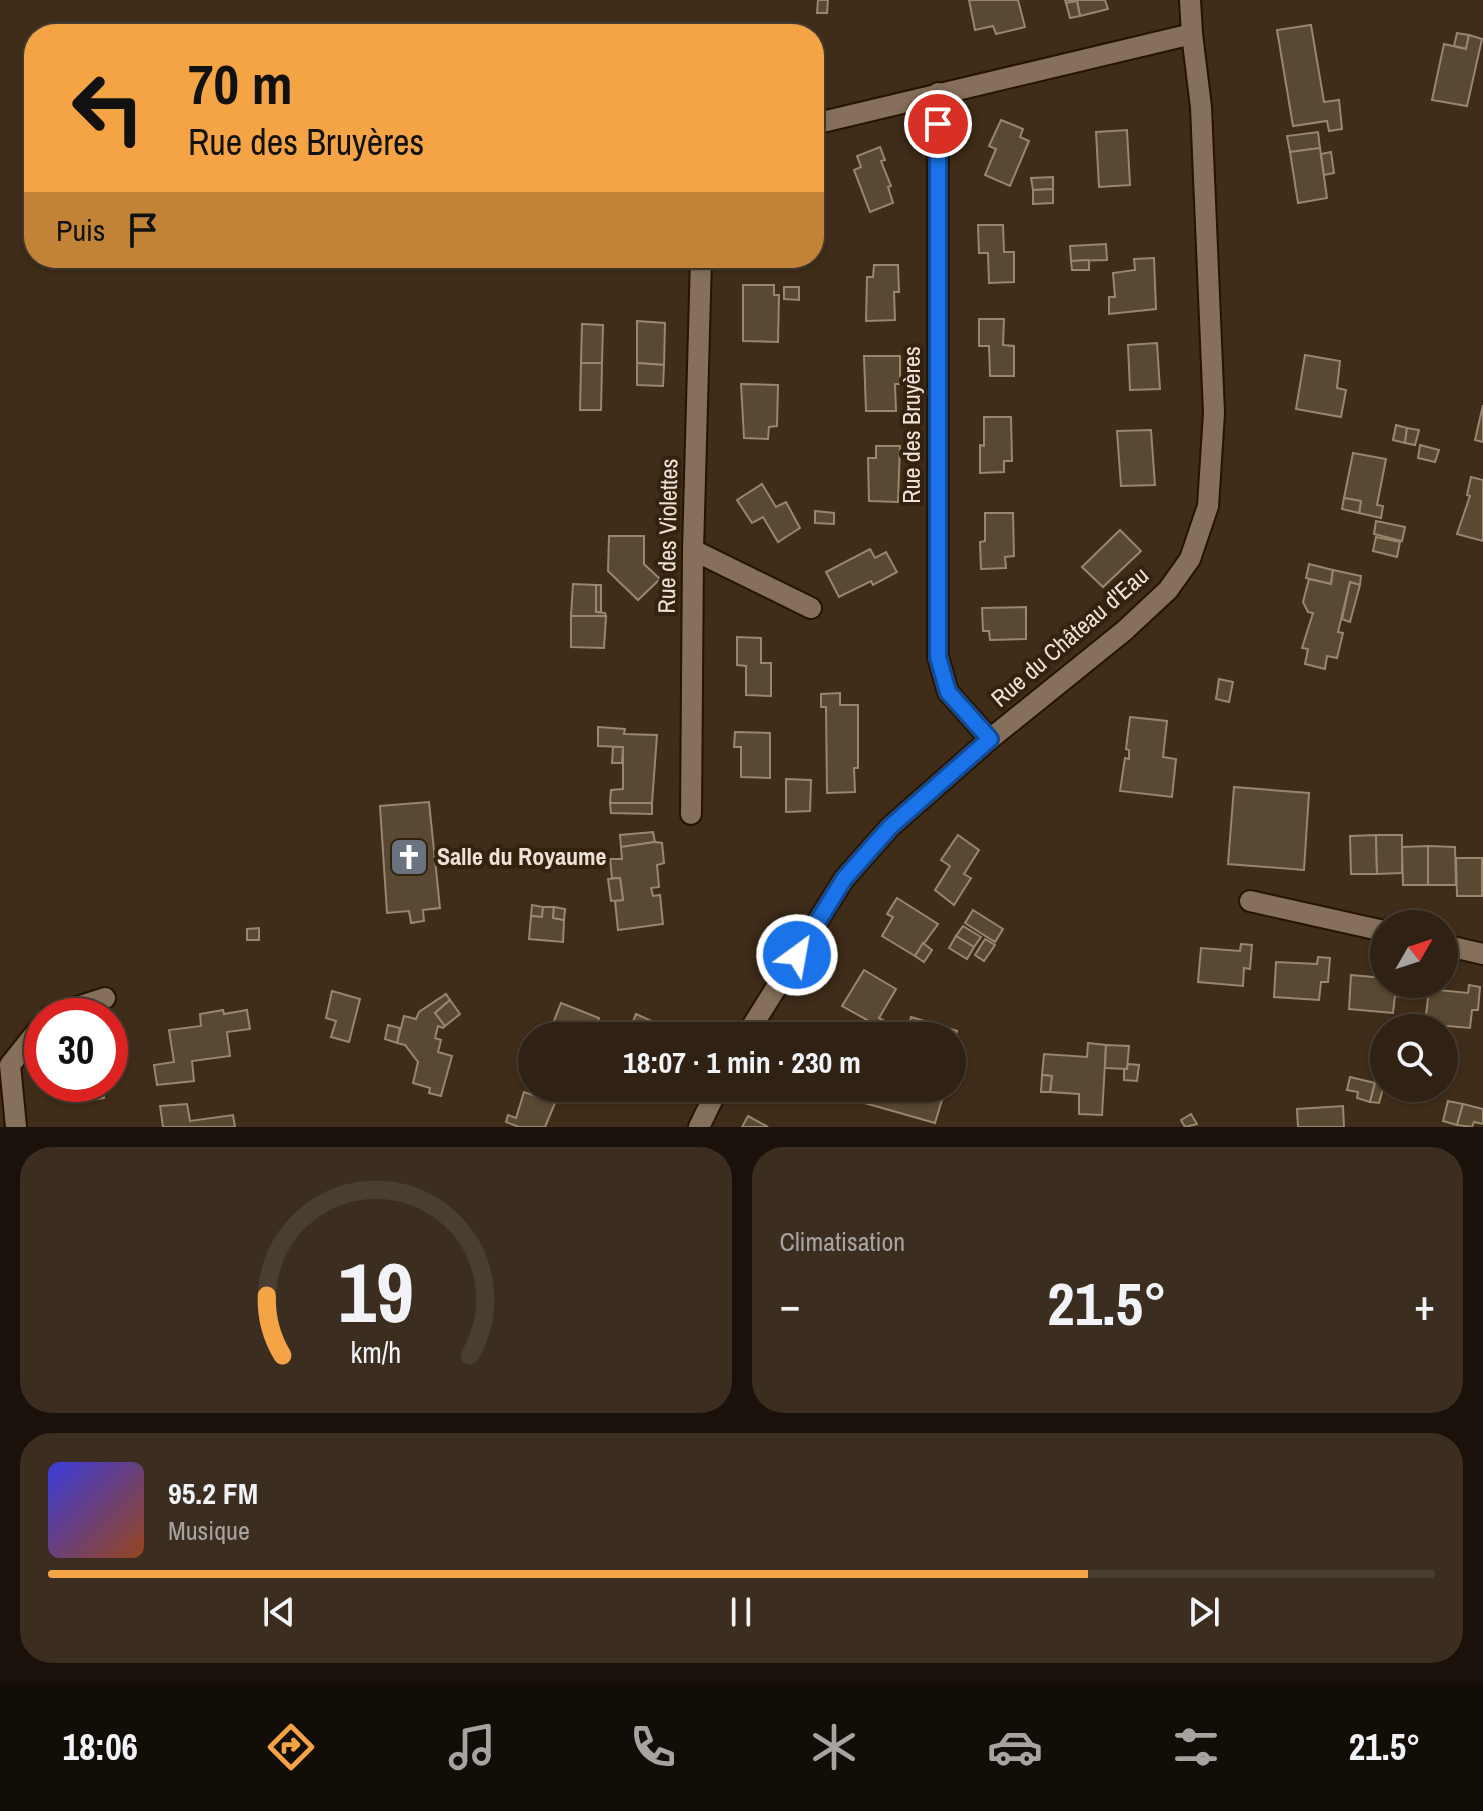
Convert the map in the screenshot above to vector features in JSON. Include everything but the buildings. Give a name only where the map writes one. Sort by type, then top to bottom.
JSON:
[{"type":"street","name":"Rue du Château d'Eau","points":[[755,1022],[844,879],[890,827],[990,739],[1124,631],[1168,590],[1190,559],[1208,506],[1214,413],[1201,107],[1190,0]]},
{"type":"street","points":[[824,122],[1192,34]]},
{"type":"street","name":"Rue des Bruyères","points":[[938,93],[938,657],[948,692],[990,739]]},
{"type":"street","name":"Rue des Violettes","points":[[691,814],[693,550],[701,268]]},
{"type":"street","points":[[693,550],[811,608]]},
{"type":"street","points":[[1250,901],[1370,928]]},
{"type":"street","points":[[1458,948],[1483,954]]},
{"type":"street","points":[[16,1127],[10,1065],[24,1048]]},
{"type":"street","points":[[699,1127],[711,1102]]},
{"type":"place","name":"Salle du Royaume","points":[[409,857]]},
{"type":"route","points":[[797,955],[844,879],[890,827],[990,739],[948,692],[938,657],[938,124]]}]
